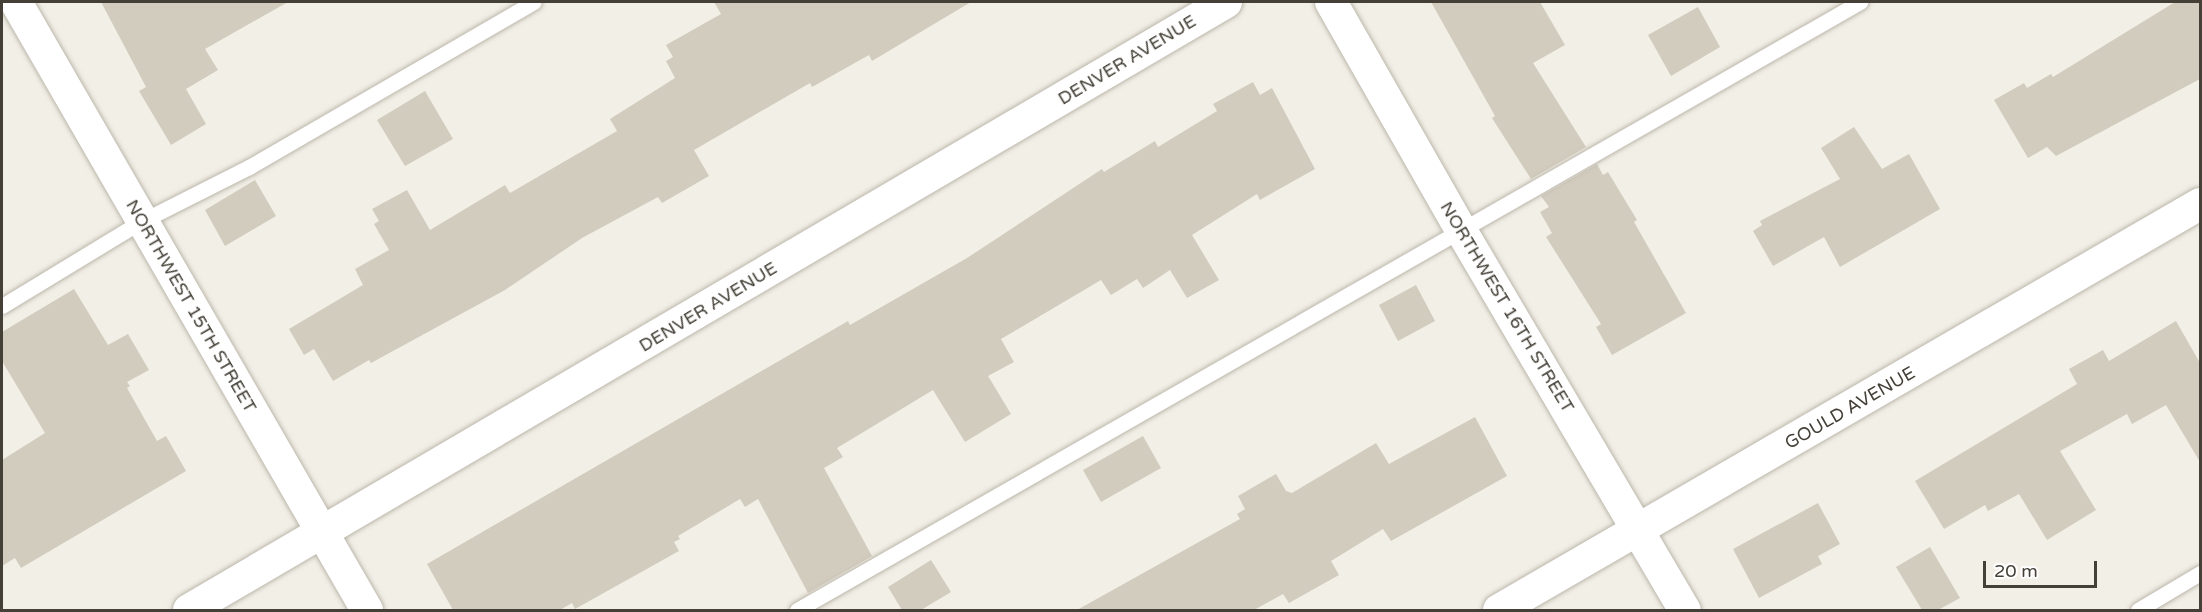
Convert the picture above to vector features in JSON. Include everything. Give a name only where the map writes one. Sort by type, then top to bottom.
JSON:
[{"type":"street","name":"NORTHWEST 15TH STREET","points":[[16,2],[367,610]]},
{"type":"street","name":"DENVER AVENUE","points":[[189,610],[1226,2]]},
{"type":"street","name":"NORTHWEST 16TH STREET","points":[[1331,2],[1462,232],[1685,610]]},
{"type":"street","name":"GOULD AVENUE","points":[[1499,610],[2200,204]]},
{"type":"lane","points":[[2,306],[142,221],[249,167],[534,2]]},
{"type":"lane","points":[[797,610],[1462,232],[1860,2]]},
{"type":"lane","points":[[2138,610],[2200,573]]},
{"type":"building","points":[[101,2],[288,2],[205,49],[218,70],[186,89],[206,124],[171,145],[139,91],[146,87]]},
{"type":"building","points":[[714,2],[971,2],[872,61],[869,55],[812,87],[810,83],[694,150],[709,176],[662,203],[658,197],[582,238],[505,290],[371,363],[369,360],[333,381],[314,349],[304,355],[289,329],[363,285],[355,269],[389,250],[374,224],[379,221],[372,209],[407,190],[430,230],[505,185],[510,193],[617,131],[610,119],[675,78],[666,61],[673,57],[666,45],[721,14]]},
{"type":"building","points":[[1431,2],[1540,2],[1565,45],[1533,63],[1586,147],[1531,179],[1492,118],[1495,116]]},
{"type":"building","points":[[2175,2],[2200,2],[2200,79],[2056,156],[2047,147],[2028,158],[1994,100],[2024,83],[2027,88],[2051,74],[2053,77]]},
{"type":"building","points":[[1698,7],[1720,47],[1671,76],[1648,35]]},
{"type":"building","points":[[1253,82],[1260,95],[1272,88],[1315,169],[1260,200],[1257,194],[1192,235],[1219,280],[1187,298],[1170,270],[1143,288],[1137,279],[1111,295],[1101,280],[1001,339],[1014,362],[988,376],[1011,414],[965,442],[933,390],[837,448],[843,457],[824,468],[872,556],[808,593],[758,499],[745,507],[740,499],[678,536],[680,539],[674,542],[679,551],[575,609],[572,603],[560,610],[453,610],[427,564],[848,321],[850,325],[967,258],[1102,169],[1104,172],[1155,141],[1158,147],[1217,111],[1213,104]]},
{"type":"building","points":[[425,91],[453,139],[405,166],[377,120]]},
{"type":"building","points":[[1854,127],[1882,169],[1909,154],[1940,209],[1840,267],[1824,237],[1773,266],[1753,231],[1762,225],[1760,221],[1840,179],[1821,148]]},
{"type":"building","points":[[1597,164],[1603,175],[1608,172],[1637,220],[1634,222],[1686,313],[1612,355],[1596,327],[1601,324],[1546,237],[1552,233],[1540,212],[1549,207],[1541,196]]},
{"type":"building","points":[[255,180],[276,216],[225,246],[205,210]]},
{"type":"building","points":[[1416,285],[1435,321],[1398,341],[1379,305]]},
{"type":"building","points":[[74,289],[108,345],[128,334],[149,370],[127,382],[130,386],[127,388],[157,441],[166,436],[186,471],[21,568],[15,558],[2,566],[2,460],[45,433],[2,361],[2,332]]},
{"type":"building","points":[[2176,321],[2200,363],[2200,462],[2166,405],[2132,424],[2127,414],[2060,451],[2096,510],[2047,540],[2019,494],[1988,511],[1985,505],[1944,529],[1915,481],[2077,384],[2069,369],[2103,350],[2109,361]]},
{"type":"building","points":[[1475,417],[1507,476],[1391,541],[1383,529],[1331,561],[1339,575],[1289,603],[1283,594],[1254,610],[1077,610],[1240,519],[1237,514],[1245,509],[1238,496],[1276,474],[1286,491],[1292,493],[1376,443],[1389,464]]},
{"type":"building","points":[[1143,436],[1161,468],[1101,502],[1083,470]]},
{"type":"building","points":[[1818,503],[1840,544],[1818,556],[1822,564],[1759,598],[1733,549]]},
{"type":"building","points":[[1930,547],[1960,598],[1938,610],[1922,610],[1896,567]]},
{"type":"building","points":[[931,560],[951,592],[921,610],[902,610],[888,587]]}]
